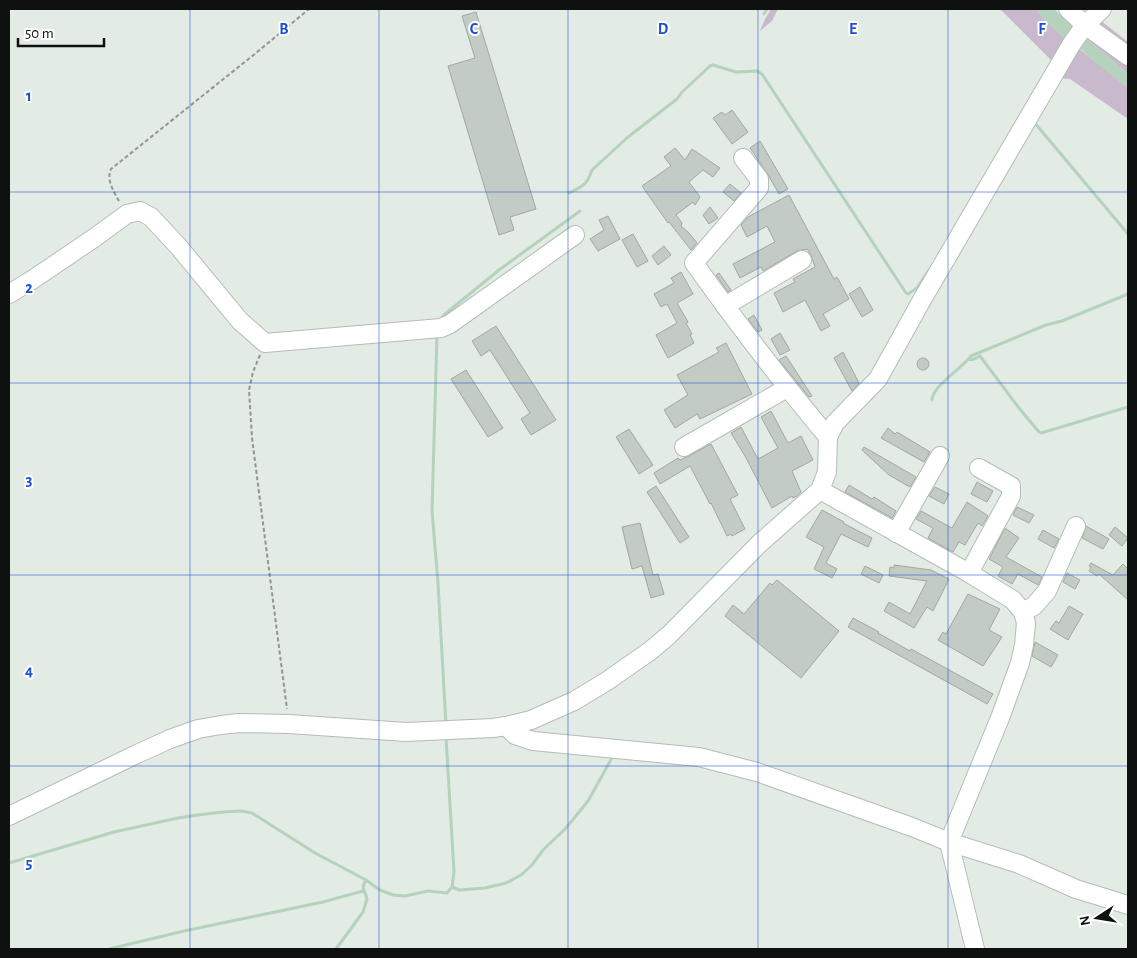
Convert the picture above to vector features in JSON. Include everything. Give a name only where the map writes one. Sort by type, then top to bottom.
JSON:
[{"type":"street","points":[[1068,9],[1079,34],[1128,56]]},
{"type":"street","points":[[9,816],[137,754],[181,734],[198,729],[230,724],[289,724],[406,732],[445,731],[506,726],[531,720],[574,701],[650,651],[759,544],[820,490],[827,472],[828,437],[835,423],[878,379],[923,298],[1079,34],[1102,9]]},
{"type":"street","points":[[743,158],[759,179],[759,188],[694,263],[787,388],[828,437]]},
{"type":"street","points":[[9,294],[94,238],[126,214],[140,211],[151,217],[178,246],[240,321],[265,343],[437,328],[450,324],[575,235]]},
{"type":"street","points":[[725,306],[802,260]]},
{"type":"street","points":[[684,446],[787,388]]},
{"type":"street","points":[[896,533],[940,456]]},
{"type":"street","points":[[969,573],[1011,496],[1011,486],[979,468]]},
{"type":"street","points":[[820,490],[969,573],[1013,600],[1023,612],[1026,623],[1020,663],[1000,718],[949,842],[975,949]]},
{"type":"street","points":[[1023,612],[1034,606],[1046,591],[1076,526]]},
{"type":"street","points":[[506,726],[515,735],[533,741],[699,757],[757,772],[912,826],[949,842],[1019,864],[1076,889],[1128,905]]},
{"type":"path","points":[[126,214],[112,189],[109,172],[111,169],[309,9]]},
{"type":"path","points":[[265,343],[253,372],[249,390],[252,438],[289,724]]},
{"type":"shaded area","points":[[771,9],[778,9],[772,21],[760,31],[765,19]]},
{"type":"shaded area","points":[[1000,9],[1036,9],[1069,42],[1055,64]]},
{"type":"shaded area","points":[[1036,9],[1054,9],[1128,74],[1128,88],[1082,50],[1069,42]]},
{"type":"shaded area","points":[[1100,20],[1128,42],[1128,74],[1083,36]]},
{"type":"shaded area","points":[[1076,46],[1128,88],[1128,119],[1070,79],[1059,78]]},
{"type":"building","points":[[476,12],[536,209],[510,217],[514,230],[499,235],[448,66],[475,58],[462,16]]},
{"type":"building","points":[[732,110],[748,132],[732,144],[713,118],[722,112],[725,115]]},
{"type":"building","points":[[760,141],[788,189],[779,194],[750,148]]},
{"type":"building","points":[[675,148],[685,160],[692,149],[720,168],[713,177],[703,170],[689,182],[700,197],[695,205],[693,202],[676,215],[682,223],[681,226],[697,243],[691,250],[668,223],[642,186],[671,166],[664,157]]},
{"type":"building","points":[[730,184],[741,193],[734,201],[723,192]]},
{"type":"building","points":[[789,195],[834,279],[837,277],[849,299],[823,314],[830,326],[821,331],[805,300],[783,312],[774,293],[795,282],[793,279],[815,267],[807,249],[797,251],[763,271],[761,267],[740,278],[733,264],[775,242],[767,226],[747,237],[741,225],[748,217]]},
{"type":"building","points":[[710,207],[718,218],[709,224],[703,215]]},
{"type":"building","points":[[608,216],[620,239],[598,251],[590,239],[604,230],[599,220]]},
{"type":"building","points":[[633,234],[648,261],[637,267],[622,240]]},
{"type":"building","points":[[664,246],[671,255],[658,265],[652,256]]},
{"type":"building","points":[[681,272],[693,294],[677,303],[688,322],[686,323],[694,343],[668,358],[656,335],[677,323],[667,304],[661,307],[654,294],[674,283],[671,278]]},
{"type":"building","points":[[719,273],[731,290],[728,292],[716,275]]},
{"type":"building","points":[[860,287],[873,310],[862,317],[849,294]]},
{"type":"building","points":[[754,315],[762,330],[758,332],[748,319]]},
{"type":"building","points":[[496,326],[556,420],[531,435],[521,419],[530,413],[490,350],[481,356],[472,341]]},
{"type":"building","points":[[780,333],[790,350],[780,355],[771,339]]},
{"type":"building","points":[[726,343],[752,394],[700,419],[697,414],[675,428],[664,410],[688,395],[677,375],[719,352],[716,348]]},
{"type":"building","points":[[843,352],[859,383],[852,391],[834,358]]},
{"type":"building","points":[[786,356],[812,396],[809,397],[779,360]]},
{"type":"building","points":[[923,358],[929,364],[923,370],[917,364]]},
{"type":"building","points":[[466,370],[503,428],[488,437],[451,379]]},
{"type":"building","points":[[771,411],[788,443],[801,436],[813,460],[792,471],[801,492],[797,496],[793,498],[792,496],[772,508],[731,433],[741,427],[758,459],[778,448],[761,417]]},
{"type":"building","points":[[888,428],[895,434],[897,432],[930,452],[924,462],[881,438]]},
{"type":"building","points":[[629,429],[653,465],[639,474],[616,437]]},
{"type":"building","points":[[711,444],[738,495],[730,499],[745,529],[732,536],[731,534],[727,536],[690,466],[660,484],[654,473],[678,458],[680,460]]},
{"type":"building","points":[[864,447],[916,477],[910,487],[889,475],[862,450]]},
{"type":"building","points":[[977,482],[993,491],[987,502],[971,494]]},
{"type":"building","points":[[849,485],[872,499],[874,497],[896,511],[892,518],[845,492]]},
{"type":"building","points":[[656,486],[689,537],[680,543],[647,492]]},
{"type":"building","points":[[935,487],[949,494],[944,504],[929,496]]},
{"type":"building","points":[[967,502],[988,516],[982,526],[978,523],[965,545],[959,542],[953,552],[928,538],[933,528],[916,519],[921,511],[952,528]]},
{"type":"building","points":[[1017,507],[1034,515],[1029,523],[1013,515]]},
{"type":"building","points":[[822,510],[872,538],[868,547],[841,534],[826,563],[837,569],[832,578],[814,569],[824,547],[806,537]]},
{"type":"building","points":[[640,523],[653,575],[658,574],[664,594],[651,598],[642,566],[632,569],[622,527]]},
{"type":"building","points":[[1086,526],[1109,539],[1103,549],[1082,538]]},
{"type":"building","points":[[1115,527],[1128,538],[1122,546],[1109,535]]},
{"type":"building","points":[[1005,528],[1019,538],[1006,557],[1042,577],[1038,585],[1018,574],[1012,584],[998,576],[1003,567],[989,559]]},
{"type":"building","points":[[1043,530],[1059,539],[1054,548],[1038,539]]},
{"type":"building","points":[[1091,563],[1113,575],[1123,564],[1128,569],[1128,600],[1099,574],[1097,576],[1089,571]]},
{"type":"building","points":[[894,565],[931,570],[949,579],[933,611],[927,607],[914,628],[884,611],[889,602],[910,614],[927,581],[889,576],[890,567],[894,568]]},
{"type":"building","points":[[865,566],[883,575],[879,583],[861,574]]},
{"type":"building","points":[[1067,573],[1080,580],[1075,589],[1063,582]]},
{"type":"building","points":[[777,580],[839,631],[801,678],[725,616],[733,605],[744,614],[770,583],[772,585]]},
{"type":"building","points":[[968,594],[1000,609],[989,630],[1002,637],[983,666],[938,640],[943,632],[946,634]]},
{"type":"building","points":[[1069,606],[1083,614],[1068,640],[1050,629],[1056,621],[1059,623]]},
{"type":"building","points":[[853,618],[910,651],[911,649],[993,694],[987,704],[848,627]]},
{"type":"building","points":[[1035,642],[1058,655],[1051,667],[1032,656]]},
{"type":"waterway","points":[[764,14],[767,9]]},
{"type":"waterway","points":[[569,193],[584,185],[592,170],[628,137],[677,99],[710,66],[713,65],[736,72],[757,71],[762,74],[906,293],[908,294],[917,288],[929,270]]},
{"type":"waterway","points":[[1034,122],[1128,234]]},
{"type":"waterway","points":[[439,321],[499,270],[580,211]]},
{"type":"waterway","points":[[932,400],[937,389],[971,356],[1128,294]]},
{"type":"waterway","points":[[437,335],[432,511],[446,725]]},
{"type":"waterway","points":[[969,359],[980,356],[1019,408],[1041,433],[1128,407]]},
{"type":"waterway","points":[[9,863],[114,832],[178,818],[241,811],[252,813],[315,853],[366,880],[380,890],[393,895],[405,896],[428,891],[447,893],[452,887],[454,872],[446,737]]},
{"type":"waterway","points":[[452,887],[459,890],[485,888],[506,883],[521,875],[566,828],[588,801],[613,756]]},
{"type":"waterway","points":[[336,949],[363,912],[367,899],[363,888],[366,880]]},
{"type":"waterway","points":[[109,949],[323,902],[363,891]]}]
